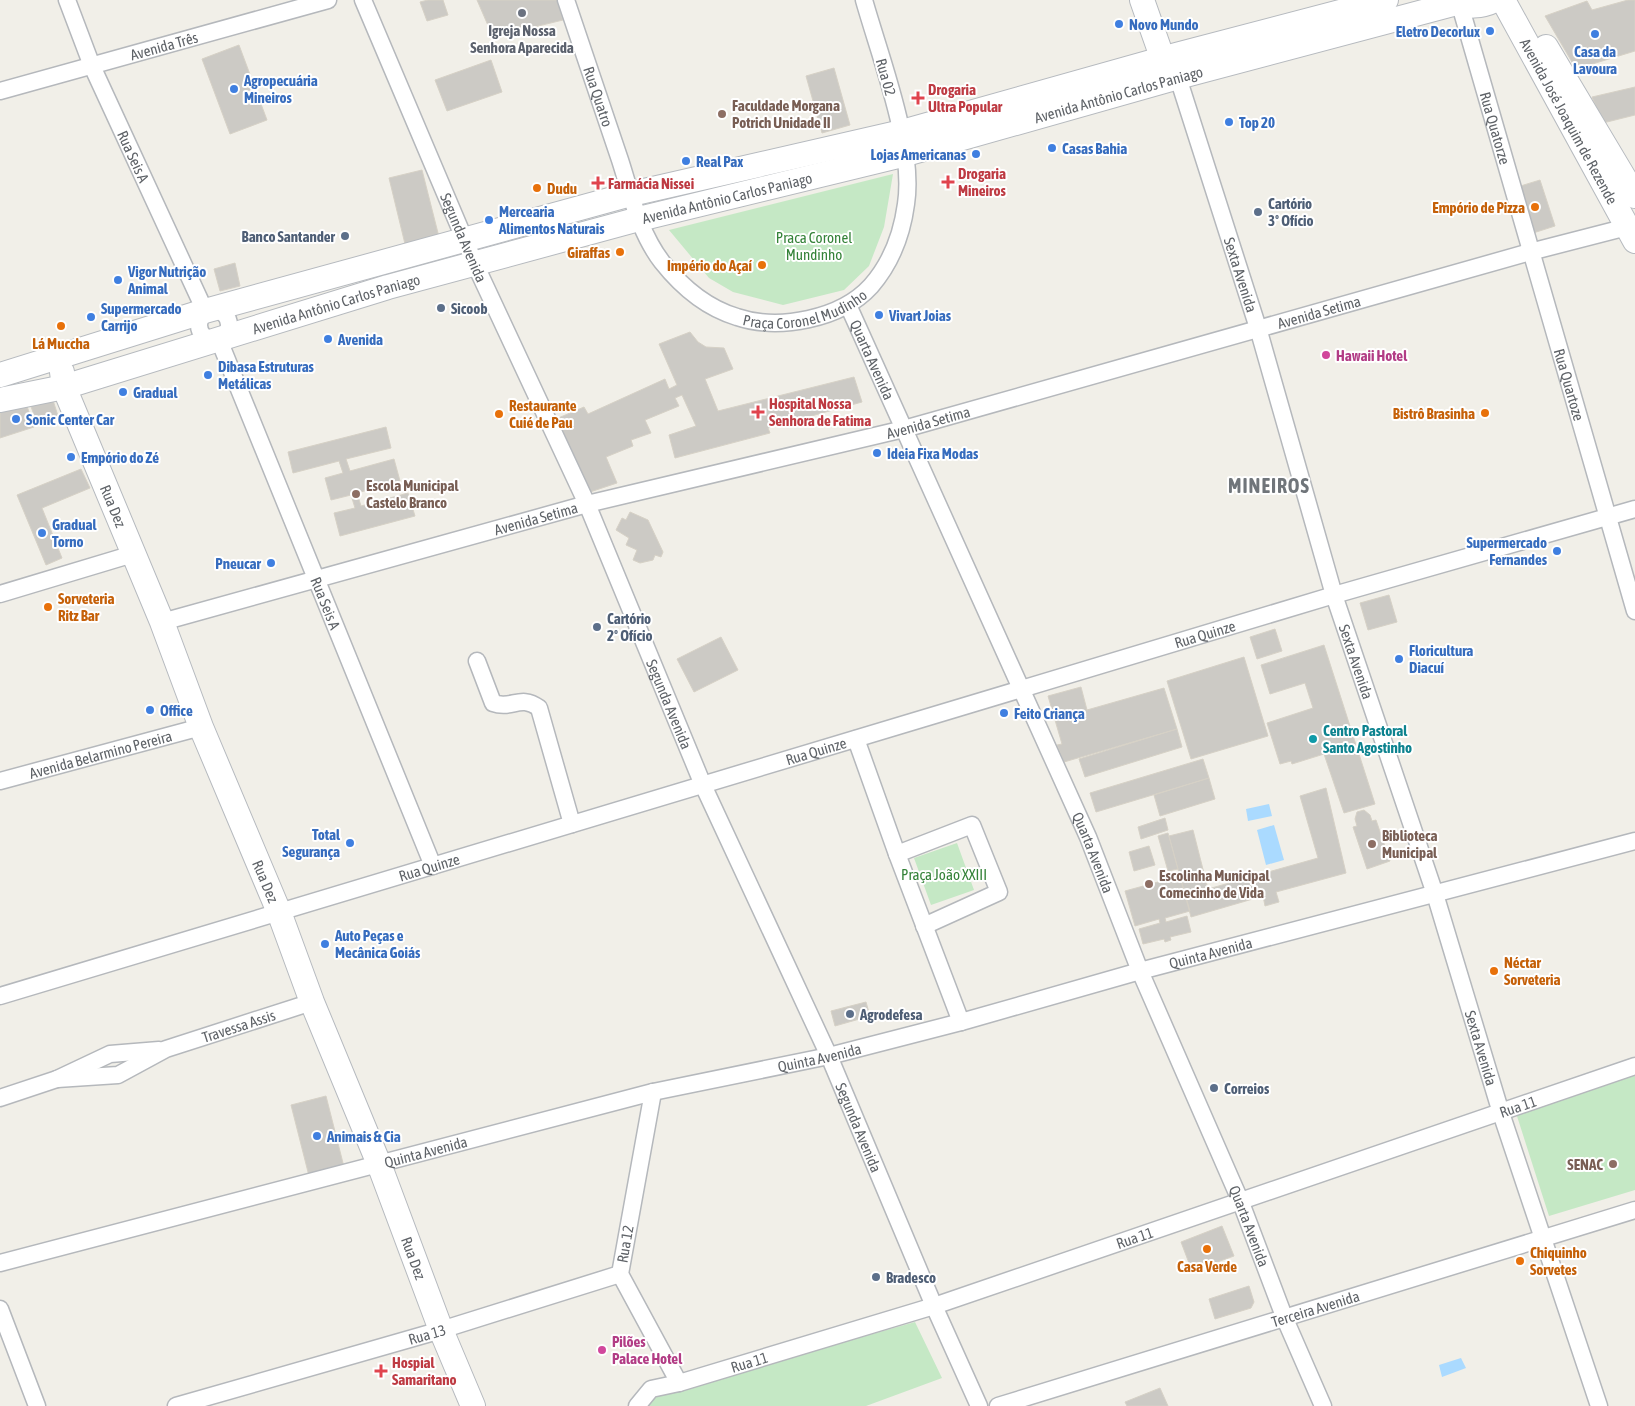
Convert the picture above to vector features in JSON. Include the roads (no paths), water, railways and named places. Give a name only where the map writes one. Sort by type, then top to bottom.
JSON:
[{"type":"main road","name":"Sexta Avenida","points":[[1142,0],[1174,71]]},
{"type":"main road","name":"Sexta Avenida","points":[[1157,0],[1174,71]]},
{"type":"main road","name":"Avenida Antônio Carlos Paniago","points":[[1329,27],[1386,0]]},
{"type":"main road","name":"Avenida Antônio Carlos Paniago","points":[[0,400],[64,387],[388,287],[638,219],[1078,94],[1174,71],[1245,49],[1329,27],[1457,3],[1482,4],[1495,0]]},
{"type":"main road","name":"Avenida José Joaquim de Rezende","points":[[1503,0],[1633,231]]},
{"type":"main road","name":"Avenida José Joaquim de Rezende","points":[[1518,0],[1635,196]]},
{"type":"main road","name":"Avenida Antônio Carlos Paniago","points":[[0,375],[205,311],[631,194],[904,143]]},
{"type":"main road","points":[[380,262],[388,287]]},
{"type":"main road","name":"Rua Dez","points":[[60,356],[64,387],[162,622],[201,727],[279,912],[312,1002],[379,1164],[441,1330],[473,1406]]},
{"type":"street","name":"Rua Seis A","points":[[67,0],[92,66],[205,311]]},
{"type":"street","name":"Avenida Três","points":[[0,92],[328,0]]},
{"type":"street","name":"Segunda Avenida","points":[[363,0],[475,264],[587,504],[703,785],[829,1056],[934,1306],[979,1406]]},
{"type":"street","name":"Rua Quatro","points":[[566,0],[638,219]]},
{"type":"street","name":"Rua 02","points":[[864,0],[904,143]]},
{"type":"street","name":"Rua Quatorze","points":[[1457,3],[1530,252]]},
{"type":"street","name":"Sexta Avenida","points":[[1174,71],[1258,328],[1334,595],[1435,894],[1501,1113],[1544,1236],[1599,1406]]},
{"type":"street","name":"Praça Coronel Mudinho","points":[[638,219],[661,261],[683,285],[710,305],[738,318],[767,322],[796,321],[825,316],[848,305],[870,287],[894,248],[907,202],[904,143]]},
{"type":"street","name":"Avenida Setima","points":[[162,622],[587,504],[904,429],[1530,252],[1633,231]]},
{"type":"street","name":"Rua Quartoze","points":[[1530,252],[1606,518],[1635,611]]},
{"type":"street","name":"Quarta Avenida","points":[[848,305],[1088,837],[1140,971],[1240,1200],[1285,1319],[1323,1406]]},
{"type":"street","points":[[205,311],[225,314],[229,319],[230,326],[226,334],[219,340],[209,338],[200,331],[198,325],[205,311]]},
{"type":"street","name":"Rua Seis A","points":[[219,340],[433,866]]},
{"type":"street","name":"Rua Quinze","points":[[0,996],[1334,595],[1635,509]]},
{"type":"street","points":[[0,594],[133,554]]},
{"type":"street","points":[[477,661],[493,703],[501,706],[523,700],[531,702],[539,708],[572,824]]},
{"type":"street","name":"Avenida Belarmino Pereira","points":[[0,781],[201,727]]},
{"type":"street","points":[[856,739],[897,854],[961,1022]]},
{"type":"street","points":[[897,854],[972,825],[999,892],[924,926]]},
{"type":"street","name":"Quinta Avenida","points":[[0,1263],[653,1092],[829,1056],[961,1022],[1140,971],[1635,841]]},
{"type":"street","name":"Travessa Assis","points":[[57,1080],[118,1075],[166,1049],[312,1002]]},
{"type":"street","name":"Travessa Assis","points":[[0,1098],[57,1080],[110,1054],[166,1049]]},
{"type":"street","name":"Rua 11","points":[[637,1406],[651,1389],[679,1383],[934,1306],[1635,1066]]},
{"type":"street","name":"Rua 12","points":[[653,1092],[620,1274],[679,1383]]},
{"type":"street","name":"Terceira Avenida","points":[[998,1406],[1475,1260],[1544,1236],[1635,1210]]},
{"type":"street","name":"Rua 13","points":[[176,1406],[441,1330],[620,1274]]},
{"type":"street","points":[[0,1309],[37,1406]]},
{"type":"water","points":[[1269,804],[1272,816],[1248,821],[1246,809]]},
{"type":"water","points":[[1274,825],[1284,860],[1266,865],[1257,830]]},
{"type":"water","points":[[1461,1358],[1466,1368],[1442,1377],[1439,1365]]},
{"type":"place","name":"Igreja Nossa Senhora Aparecida","points":[[522,13]]},
{"type":"place","name":"Novo Mundo","points":[[1119,24]]},
{"type":"place","name":"Eletro Decorlux","points":[[1490,31]]},
{"type":"place","name":"Casa da Lavoura","points":[[1595,34]]},
{"type":"place","name":"Agropecuária Mineiros","points":[[234,89]]},
{"type":"place","name":"Drogaria Ultra Popular","points":[[918,98]]},
{"type":"place","name":"Faculdade Morgana Potrich Unidade II","points":[[722,114]]},
{"type":"place","name":"Top 20","points":[[1229,122]]},
{"type":"place","name":"Casas Bahia","points":[[1052,148]]},
{"type":"place","name":"Lojas Americanas","points":[[976,154]]},
{"type":"place","name":"Real Pax","points":[[686,161]]},
{"type":"place","name":"Drogaria Mineiros","points":[[948,182]]},
{"type":"place","name":"Farmácia Nissei","points":[[598,183]]},
{"type":"place","name":"Dudu","points":[[537,188]]},
{"type":"place","name":"Empório de Pizza","points":[[1535,207]]},
{"type":"place","name":"Cartório 3º Ofício","points":[[1258,212]]},
{"type":"place","name":"Mercearia Alimentos Naturais","points":[[489,220]]},
{"type":"place","name":"Banco Santander","points":[[345,236]]},
{"type":"place","name":"Giraffas","points":[[620,252]]},
{"type":"place","name":"Império do Açaí","points":[[762,265]]},
{"type":"place","name":"Vigor Nutrição Animal","points":[[118,280]]},
{"type":"place","name":"Sicoob","points":[[441,308]]},
{"type":"place","name":"Vivart Joias","points":[[879,315]]},
{"type":"place","name":"Supermercado Carrijo","points":[[91,317]]},
{"type":"place","name":"Lá Muccha","points":[[61,326]]},
{"type":"place","name":"Avenida","points":[[328,339]]},
{"type":"place","name":"Hawaii Hotel","points":[[1326,355]]},
{"type":"place","name":"Dibasa Estruturas Metálicas","points":[[208,375]]},
{"type":"place","name":"Gradual","points":[[123,392]]},
{"type":"place","name":"Hospital Nossa Senhora de Fatima","points":[[758,412]]},
{"type":"place","name":"Bistrô Brasinha","points":[[1485,413]]},
{"type":"place","name":"Restaurante Cuié de Pau","points":[[499,414]]},
{"type":"place","name":"Sonic Center Car","points":[[16,419]]},
{"type":"place","name":"Ideia Fixa Modas","points":[[877,453]]},
{"type":"place","name":"Empório do Zé","points":[[71,457]]},
{"type":"place","name":"Escola Municipal Castelo Branco","points":[[356,494]]},
{"type":"place","name":"Gradual Torno","points":[[42,533]]},
{"type":"place","name":"Supermercado Fernandes","points":[[1557,551]]},
{"type":"place","name":"Pneucar","points":[[271,563]]},
{"type":"place","name":"Sorveteria Ritz Bar","points":[[48,607]]},
{"type":"place","name":"Cartório 2º Ofício","points":[[597,627]]},
{"type":"place","name":"Floricultura Diacuí","points":[[1399,659]]},
{"type":"place","name":"Office","points":[[150,710]]},
{"type":"place","name":"Feito Criança","points":[[1004,713]]},
{"type":"place","name":"Centro Pastoral Santo Agostinho","points":[[1313,739]]},
{"type":"place","name":"Total Segurança","points":[[350,843]]},
{"type":"place","name":"Biblioteca Municipal","points":[[1372,844]]},
{"type":"place","name":"Escolinha Municipal Comecinho de Vida","points":[[1149,884]]},
{"type":"place","name":"Auto Peças e Mecânica Goiás","points":[[325,944]]},
{"type":"place","name":"Néctar Sorveteria","points":[[1494,971]]},
{"type":"place","name":"Agrodefesa","points":[[850,1014]]},
{"type":"place","name":"Correios","points":[[1214,1088]]},
{"type":"place","name":"Animais & Cia","points":[[317,1136]]},
{"type":"place","name":"SENAC","points":[[1613,1164]]},
{"type":"place","name":"Casa Verde","points":[[1207,1249]]},
{"type":"place","name":"Chiquinho Sorvetes","points":[[1520,1261]]},
{"type":"place","name":"Bradesco","points":[[876,1277]]},
{"type":"place","name":"Pilões Palace Hotel","points":[[602,1350]]},
{"type":"place","name":"Hospial Samaritano","points":[[381,1371]]},
{"type":"district","name":"MINEIROS","points":[[1269,485]]},
{"type":"park label","name":"Praca Coronel Mundinho","points":[[814,246]]},
{"type":"park label","name":"Praça João XXIII","points":[[944,874]]}]
